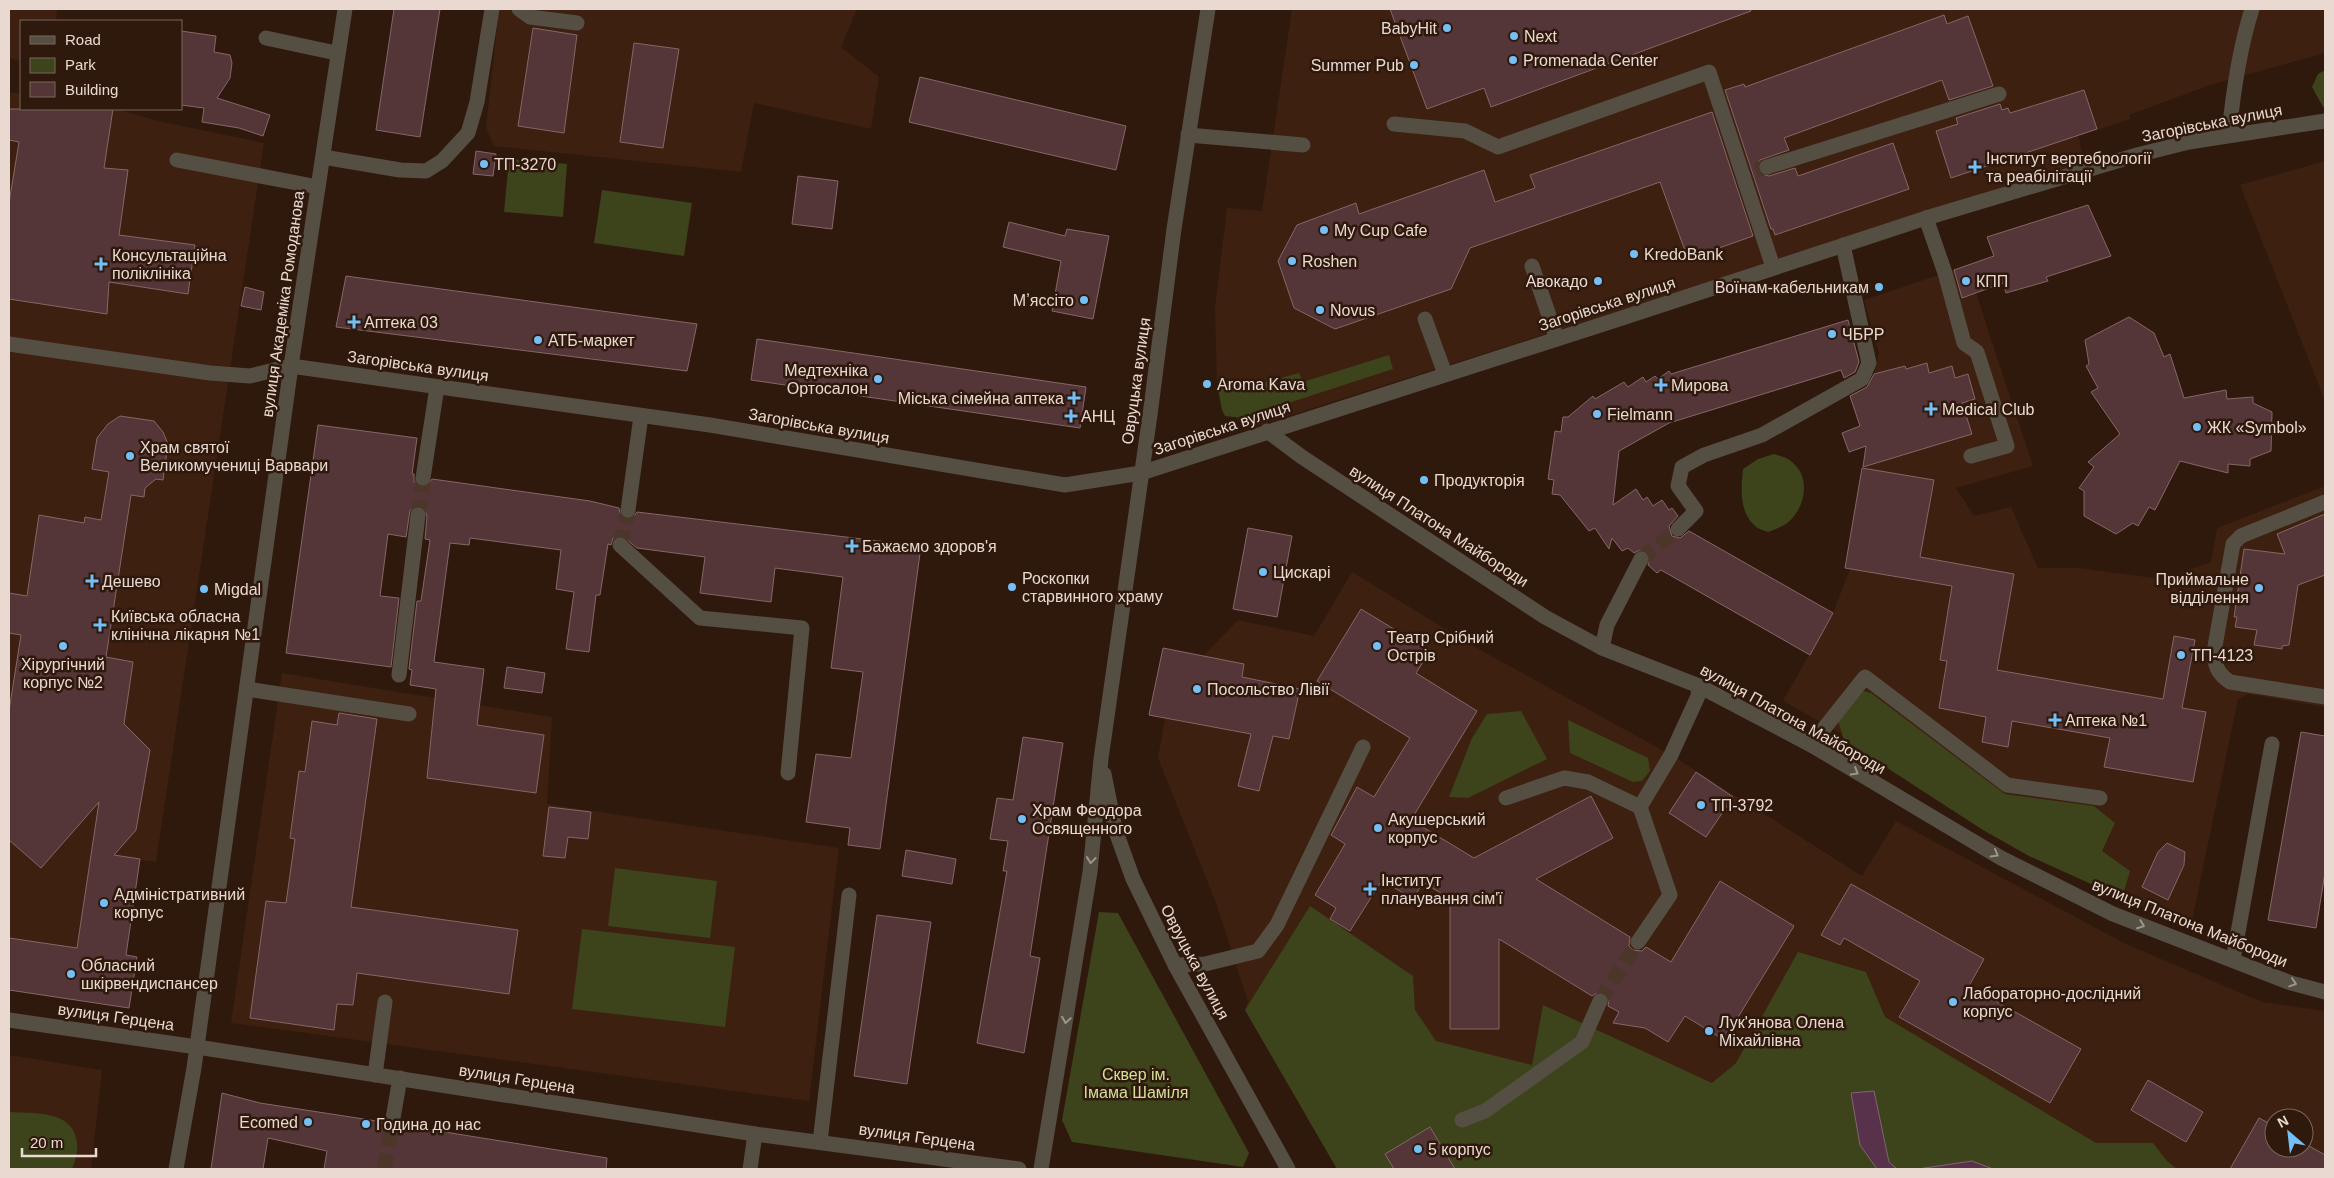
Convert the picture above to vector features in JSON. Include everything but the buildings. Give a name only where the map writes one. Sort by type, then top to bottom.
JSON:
[{"type":"street","name":"вулиця Академіка Ромоданова","points":[[176,1169],[197,1046],[291,366],[344,9]]},
{"type":"street","points":[[323,156],[400,170],[426,171],[442,161],[468,133],[477,102],[492,9]]},
{"type":"street","points":[[519,9],[530,17],[577,23]]},
{"type":"street","name":"Овруцька вулиця","points":[[1041,1169],[1090,872],[1101,759],[1188,135],[1208,9]]},
{"type":"street","points":[[2229,135],[2234,88],[2245,29],[2252,9]]},
{"type":"street","points":[[266,38],[336,53]]},
{"type":"street","points":[[1394,124],[1465,131],[1498,147],[1709,72],[1755,170],[1773,267]]},
{"type":"street","points":[[1755,170],[1999,94]]},
{"type":"street","name":"Загорівська вулиця","points":[[9,344],[210,373],[250,376],[291,366],[641,416],[710,424],[1065,485],[1141,473],[1926,218],[2137,155],[2229,135],[2325,122]]},
{"type":"street","points":[[1188,135],[1303,145]]},
{"type":"street","points":[[177,160],[318,187]]},
{"type":"street","points":[[1926,218],[1945,273],[1964,343],[1977,352],[2007,446],[1971,456]]},
{"type":"street","points":[[1678,529],[1696,510],[1678,486],[1682,467],[1704,455],[1762,435],[1862,379],[1869,363],[1843,245]]},
{"type":"street","points":[[1532,266],[1557,339]]},
{"type":"street","points":[[1425,319],[1445,374]]},
{"type":"street","points":[[423,478],[437,387]]},
{"type":"street","points":[[628,510],[641,416]]},
{"type":"street","name":"вулиця Платона Майбороди","points":[[1267,432],[1546,617],[1602,648],[1699,686],[1813,746],[2000,858],[2113,914],[2291,983],[2325,992]]},
{"type":"street","points":[[2325,502],[2241,536],[2233,544],[2214,652],[2215,665],[2220,676],[2230,682],[2325,697]]},
{"type":"street","points":[[399,675],[418,515]]},
{"type":"street","points":[[620,545],[700,618],[802,628],[788,773]]},
{"type":"street","points":[[1602,648],[1607,625],[1641,559]]},
{"type":"street","points":[[1813,746],[1818,736],[1865,677],[2007,785],[2100,798]]},
{"type":"street","points":[[1640,807],[1670,755],[1698,696],[1699,686]]},
{"type":"street","points":[[247,689],[409,714]]},
{"type":"street","points":[[2232,960],[2272,744]]},
{"type":"street","points":[[1175,965],[1205,964],[1258,951],[1277,925],[1363,747]]},
{"type":"street","name":"Овруцька вулиця","points":[[1101,759],[1115,829],[1133,879],[1175,965],[1288,1169]]},
{"type":"street","points":[[1506,798],[1564,778],[1588,782],[1640,807],[1670,895],[1638,942]]},
{"type":"street","points":[[820,1142],[849,895]]},
{"type":"street","points":[[1462,1120],[1486,1111],[1582,1042],[1600,1001]]},
{"type":"street","points":[[376,1075],[385,1002]]},
{"type":"street","name":"вулиця Герцена","points":[[9,1020],[197,1046],[755,1134],[1019,1169]]},
{"type":"street","points":[[392,1124],[400,1078]]},
{"type":"street","points":[[750,1169],[755,1134]]},
{"type":"shaded area","points":[[9,9],[57,9],[56,20],[20,20],[20,61],[9,58]]},
{"type":"shaded area","points":[[499,9],[857,9],[841,47],[879,77],[871,129],[754,103],[741,172],[494,146],[486,128]]},
{"type":"shaded area","points":[[1292,9],[2325,9],[2325,53],[2210,85],[2129,115],[2130,119],[2079,136],[2083,163],[1244,430],[1217,384],[1215,307],[1227,208],[1262,211]]},
{"type":"shaded area","name":"Київська обласна клінічна лікарня №1","points":[[9,92],[20,94],[20,110],[120,110],[158,121],[264,143],[156,862],[140,860],[126,955],[137,957],[129,1008],[9,990]]},
{"type":"shaded area","points":[[2325,161],[2325,401],[2240,185]]},
{"type":"shaded area","points":[[1968,265],[2033,466],[1956,488],[1974,516],[2011,507],[2038,568],[2078,568],[2162,579],[2211,562],[2217,528],[2325,486],[2325,707],[2248,694],[2238,699],[2192,921],[2162,911],[2155,912],[2029,856],[1983,830],[1844,740],[1840,733],[1783,701],[1833,613],[1850,569],[1867,455],[1871,388],[1879,353],[1864,300]]},
{"type":"shaded area","points":[[1352,572],[1475,647],[1671,755],[1862,876],[1896,821],[2126,944],[2262,1002],[2325,1011],[2325,1169],[1337,1169],[1245,1010],[1248,1002],[1216,903],[1158,758],[1165,718],[1149,715],[1163,648],[1203,656],[1238,620],[1314,636]]},
{"type":"shaded area","points":[[282,673],[552,717],[547,804],[839,848],[809,1101],[231,1023]]},
{"type":"shaded area","points":[[9,1055],[102,1070],[91,1169],[9,1169]]},
{"type":"shaded area","points":[[1874,1091],[1889,1162],[1897,1169],[1877,1169],[1860,1145],[1851,1093]]},
{"type":"shaded area","points":[[1972,1161],[1993,1169],[1918,1169]]},
{"type":"green space","points":[[2325,70],[2325,107],[2323,107],[2312,87],[2318,74]]},
{"type":"green space","points":[[509,159],[567,164],[563,217],[504,212]]},
{"type":"green space","points":[[602,190],[692,203],[684,256],[594,243]]},
{"type":"green space","points":[[1389,355],[1393,369],[1242,418],[1225,416],[1222,410],[1217,384],[1246,387],[1299,373],[1303,382]]},
{"type":"green space","points":[[1774,454],[1788,459],[1798,469],[1802,476],[1804,494],[1798,511],[1793,518],[1786,524],[1768,532],[1755,526],[1746,513],[1742,498],[1742,476],[1743,469],[1758,459]]},
{"type":"green space","points":[[1864,691],[1871,693],[2005,794],[2094,806],[2115,823],[2102,851],[2130,871],[2122,898],[2029,856],[1983,830],[1844,740],[1838,721],[1858,694]]},
{"type":"green space","points":[[1521,711],[1547,759],[1468,798],[1449,797],[1472,738],[1487,714]]},
{"type":"green space","points":[[1568,720],[1648,758],[1650,771],[1642,781],[1633,782],[1570,753]]},
{"type":"green space","points":[[615,868],[717,881],[710,938],[608,926]]},
{"type":"green space","points":[[1310,906],[1413,976],[1415,1010],[1436,1041],[1532,1065],[1543,1005],[1712,1083],[1736,1063],[1798,952],[1866,972],[1885,1017],[2096,1143],[2153,1143],[2167,1161],[2177,1169],[1337,1169],[1245,1010]]},
{"type":"green space","name":"Сквер ім. Імама Шаміля","points":[[1099,912],[1118,913],[1249,1153],[1243,1167],[1072,1142],[1062,1120]]},
{"type":"green space","points":[[582,929],[735,947],[725,1027],[572,1009]]},
{"type":"green space","points":[[9,1112],[51,1115],[70,1126],[74,1132],[77,1146],[77,1154],[72,1169],[9,1169]]},
{"type":"tunnel","points":[[1756,170],[1767,167]]},
{"type":"tunnel","points":[[418,515],[423,478]]},
{"type":"tunnel","points":[[620,545],[628,510]]},
{"type":"tunnel","points":[[1641,559],[1678,529]]},
{"type":"tunnel","points":[[1600,1001],[1638,942]]},
{"type":"tunnel","points":[[384,1169],[392,1124]]},
{"type":"place","name":"BabyHit","points":[[1447,28]]},
{"type":"place","name":"Next","points":[[1514,36]]},
{"type":"place","name":"Promenada Center","points":[[1513,60]]},
{"type":"place","name":"Summer Pub","points":[[1414,65]]},
{"type":"place","name":"ТП-3270","points":[[484,164]]},
{"type":"place","name":"Інститут вертебрології та реабілітації","points":[[1975,167]]},
{"type":"place","name":"My Cup Cafe","points":[[1324,230]]},
{"type":"place","name":"KredoBank","points":[[1634,254]]},
{"type":"place","name":"Roshen","points":[[1292,261]]},
{"type":"place","name":"Консультаційна поліклініка","points":[[101,264]]},
{"type":"place","name":"Авокадо","points":[[1598,281]]},
{"type":"place","name":"КПП","points":[[1966,281]]},
{"type":"place","name":"Воїнам-кабельникам","points":[[1879,287]]},
{"type":"place","name":"Мʼяссіто","points":[[1084,300]]},
{"type":"place","name":"Novus","points":[[1320,310]]},
{"type":"place","name":"Аптека 03","points":[[354,322]]},
{"type":"place","name":"ЧБРР","points":[[1832,334]]},
{"type":"place","name":"АТБ-маркет","points":[[538,340]]},
{"type":"place","name":"Медтехніка Ортосалон","points":[[878,379]]},
{"type":"place","name":"Aroma Kava","points":[[1207,384]]},
{"type":"place","name":"Мирова","points":[[1661,385]]},
{"type":"place","name":"Міська сімейна аптека","points":[[1074,398]]},
{"type":"place","name":"Medical Club","points":[[1931,409]]},
{"type":"place","name":"Fielmann","points":[[1597,414]]},
{"type":"place","name":"АНЦ","points":[[1071,416]]},
{"type":"place","name":"ЖК «Symbol»","points":[[2197,427]]},
{"type":"place","name":"Храм святої Великомучениці Варвари","points":[[130,456]]},
{"type":"place","name":"Продукторія","points":[[1424,480]]},
{"type":"place","name":"Бажаємо здоров'я","points":[[852,546]]},
{"type":"place","name":"Цискарі","points":[[1263,572]]},
{"type":"place","name":"Дешево","points":[[92,581]]},
{"type":"place","name":"Роскопки старвинного храму","points":[[1012,587]]},
{"type":"place","name":"Приймальне відділення","points":[[2259,588]]},
{"type":"place","name":"Migdal","points":[[204,589]]},
{"type":"place","name":"Київська обласна клінічна лікарня №1","points":[[100,625]]},
{"type":"place","name":"Хірургічний корпус №2","points":[[63,646]]},
{"type":"place","name":"Театр Срібний Острів","points":[[1377,646]]},
{"type":"place","name":"ТП-4123","points":[[2181,655]]},
{"type":"place","name":"Посольство Лівії","points":[[1197,689]]},
{"type":"place","name":"Аптека №1","points":[[2055,720]]},
{"type":"place","name":"ТП-3792","points":[[1701,805]]},
{"type":"place","name":"Храм Феодора Освященного","points":[[1022,819]]},
{"type":"place","name":"Акушерський корпус","points":[[1378,828]]},
{"type":"place","name":"Інститут планування сім'ї","points":[[1370,889]]},
{"type":"place","name":"Адміністративний корпус","points":[[104,903]]},
{"type":"place","name":"Обласний шкірвендиспансер","points":[[71,974]]},
{"type":"place","name":"Лабораторно-дослідний корпус","points":[[1953,1002]]},
{"type":"place","name":"Лук'янова Олена Міхайлівна","points":[[1709,1031]]},
{"type":"place","name":"Ecomed","points":[[308,1122]]},
{"type":"place","name":"Година до нас","points":[[366,1124]]},
{"type":"place","name":"5 корпус","points":[[1418,1149]]}]
